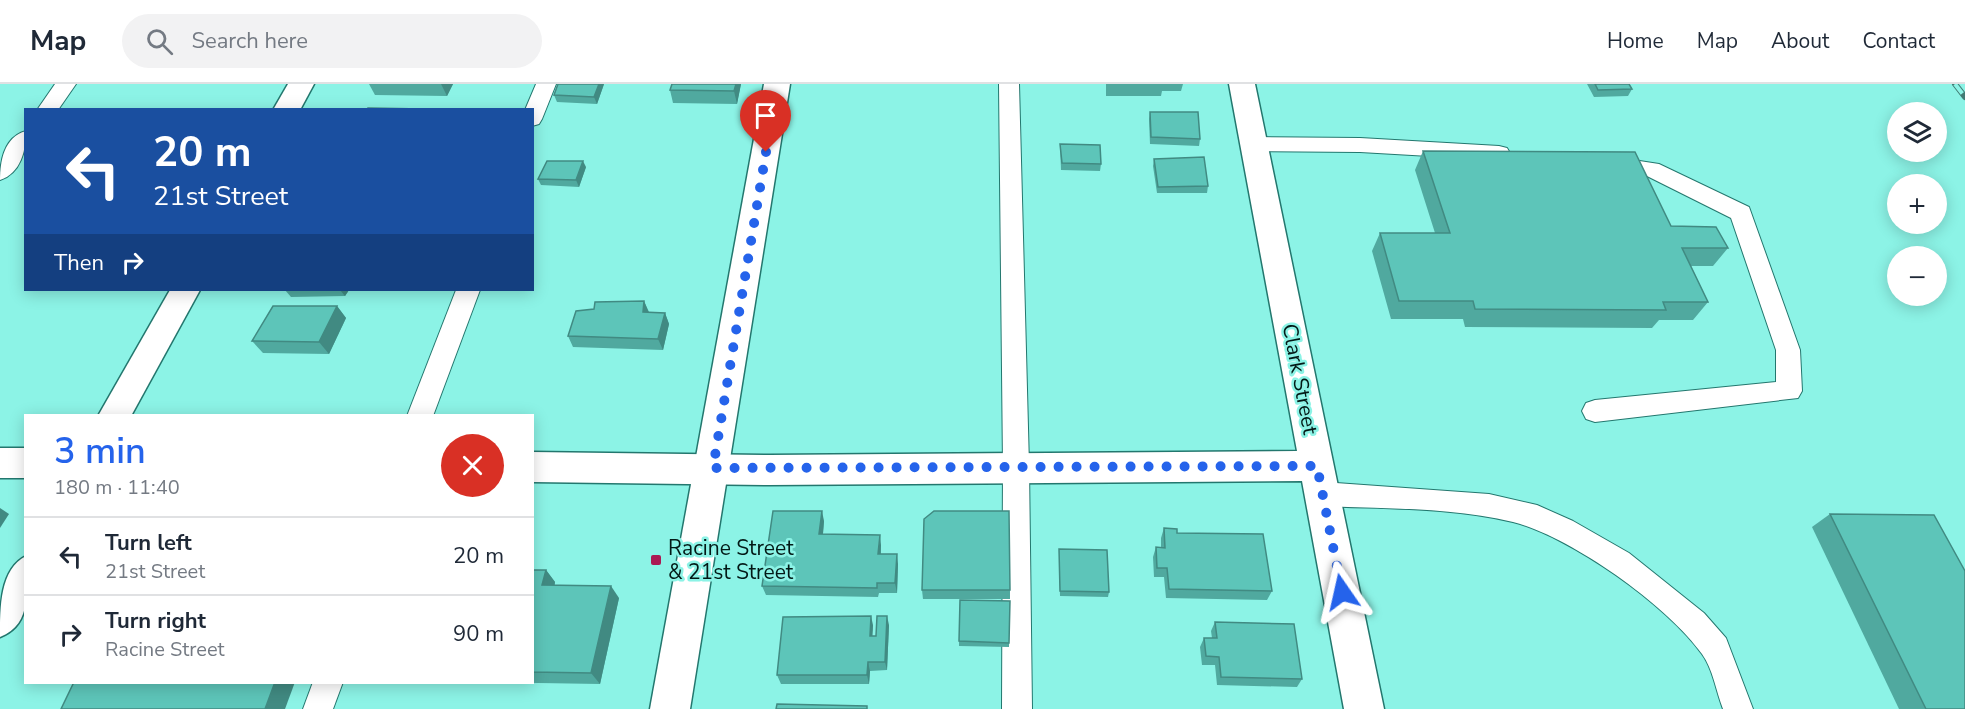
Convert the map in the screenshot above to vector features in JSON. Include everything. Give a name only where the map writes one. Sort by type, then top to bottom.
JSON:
[{"type":"street","points":[[287,108],[301,84]]},
{"type":"street","points":[[670,709],[777,84]]},
{"type":"street","name":"Clark Street","points":[[1242,84],[1364,709]]},
{"type":"street","points":[[115,414],[184,291]]},
{"type":"street","points":[[0,463],[24,463]]},
{"type":"street","points":[[534,467],[1016,466],[1319,480]]},
{"type":"street","points":[[0,619],[24,577]]},
{"type":"lane","points":[[48,108],[66,84]]},
{"type":"lane","points":[[534,114],[546,84]]},
{"type":"lane","points":[[1009,84],[1016,466],[1017,709]]},
{"type":"lane","points":[[0,172],[24,141]]},
{"type":"lane","points":[[1254,144],[1360,146],[1524,155]]},
{"type":"lane","points":[[1582,161],[1651,169],[1741,213],[1788,350],[1789,391],[1595,411]]},
{"type":"lane","points":[[421,414],[468,291]]},
{"type":"lane","points":[[1319,480],[1513,510],[1555,525],[1590,544],[1656,590],[1712,643],[1738,709]]},
{"type":"lane","points":[[318,709],[327,684]]},
{"type":"building","points":[[558,84],[599,84],[594,97],[554,95]]},
{"type":"building","points":[[672,84],[736,84],[734,91],[670,90]]},
{"type":"building","points":[[1595,84],[1629,84],[1632,89],[1598,90]]},
{"type":"building","points":[[1150,112],[1198,112],[1200,139],[1151,137]]},
{"type":"building","points":[[1060,144],[1100,145],[1101,164],[1062,163]]},
{"type":"building","points":[[1423,151],[1635,152],[1671,226],[1716,227],[1728,248],[1682,248],[1708,302],[1663,302],[1666,310],[1475,309],[1473,301],[1399,301],[1380,233],[1450,233]]},
{"type":"building","points":[[1204,157],[1208,186],[1158,187],[1154,159]]},
{"type":"building","points":[[547,161],[583,161],[576,180],[538,179]]},
{"type":"building","points":[[644,301],[643,312],[665,313],[658,339],[568,336],[576,311],[594,309],[595,302]]},
{"type":"building","points":[[273,306],[337,306],[319,342],[252,341]]},
{"type":"building","points":[[773,511],[822,511],[819,534],[880,535],[878,554],[897,554],[895,583],[877,583],[877,588],[762,586]]},
{"type":"building","points":[[934,511],[1009,511],[1010,590],[922,590],[924,519]]},
{"type":"building","points":[[1830,514],[1934,515],[1965,571],[1965,709],[1926,709]]},
{"type":"building","points":[[1164,528],[1177,529],[1177,533],[1263,534],[1272,591],[1169,589],[1167,568],[1157,568],[1156,547],[1165,548]]},
{"type":"building","points":[[1059,549],[1107,550],[1109,592],[1060,591]]},
{"type":"building","points":[[534,570],[546,570],[542,585],[611,586],[591,673],[534,672]]},
{"type":"building","points":[[960,600],[1010,601],[1009,643],[959,641]]},
{"type":"building","points":[[871,616],[870,636],[876,636],[877,616],[887,616],[885,662],[868,662],[867,675],[777,675],[783,617]]},
{"type":"building","points":[[1215,622],[1294,624],[1302,679],[1221,677],[1219,657],[1206,656],[1204,638],[1217,638]]},
{"type":"building","points":[[73,684],[274,684],[265,709],[61,709]]},
{"type":"building","points":[[777,704],[867,706],[867,709],[776,709]]},
{"type":"railway","points":[[1955,84],[1965,97]]},
{"type":"place","name":"Racine Street & 21st Street","points":[[656,560]]},
{"type":"route","points":[[766,152],[713,468],[770,470],[1016,466],[1317,466],[1342,592]]}]
